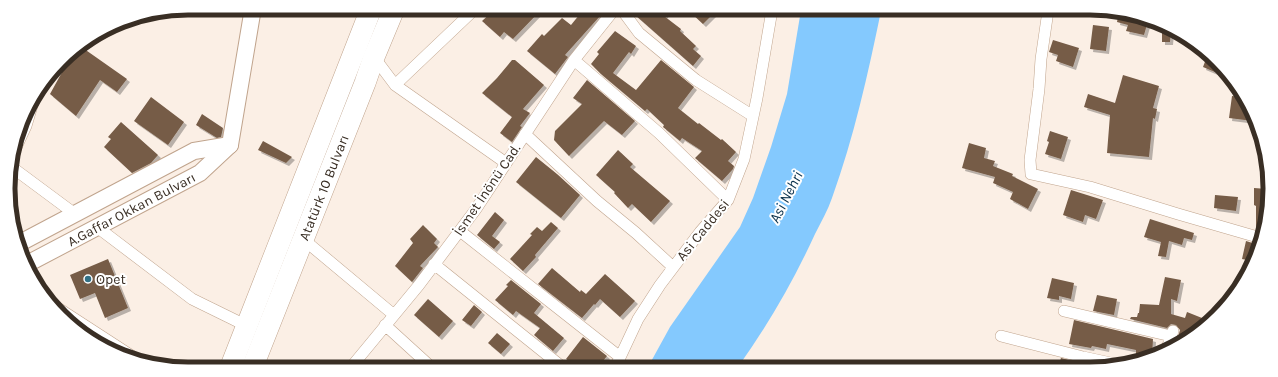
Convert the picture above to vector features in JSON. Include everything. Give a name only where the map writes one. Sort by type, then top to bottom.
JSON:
[{"type":"highway","name":"Atatürk 10 Bulvarı","points":[[233,362],[369,15]]},
{"type":"highway","name":"Atatürk 10 Bulvarı","points":[[255,362],[392,15]]},
{"type":"street","points":[[230,145],[252,15]]},
{"type":"street","points":[[395,85],[469,15]]},
{"type":"street","name":"İsmet İnönü Cad.","points":[[355,362],[419,285],[476,209],[574,60],[607,15]]},
{"type":"street","points":[[626,15],[639,33],[690,75],[753,116]]},
{"type":"street","name":"Asi Caddesi","points":[[618,362],[638,319],[673,267],[700,232],[728,200],[744,159],[771,15]]},
{"type":"street","points":[[1047,15],[1030,160],[1031,174],[1090,187],[1256,237]]},
{"type":"street","points":[[374,57],[395,85],[506,163]]},
{"type":"street","points":[[574,60],[659,133],[728,200]]},
{"type":"street","points":[[525,134],[597,201],[636,233],[673,267]]},
{"type":"street","name":"A.Gaffar Okkan Bulvarı","points":[[23,241],[194,151],[230,145]]},
{"type":"street","name":"A.Gaffar Okkan Bulvarı","points":[[31,262],[200,173],[230,145]]},
{"type":"street","points":[[16,168],[75,214]]},
{"type":"street","points":[[97,227],[192,299],[247,326]]},
{"type":"street","points":[[460,231],[618,362]]},
{"type":"street","points":[[303,239],[394,315]]},
{"type":"street","points":[[434,264],[556,362]]},
{"type":"street","points":[[1064,311],[1172,333],[1169,343]]},
{"type":"street","points":[[72,317],[118,347]]},
{"type":"street","points":[[385,325],[426,362]]},
{"type":"street","points":[[1001,336],[1101,362]]},
{"type":"water","name":"Asi Nehri","points":[[800,15],[880,15],[854,129],[840,175],[828,207],[780,302],[760,335],[741,362],[651,362],[670,327],[740,227],[753,198],[771,147],[787,94]]},
{"type":"building","points":[[488,15],[536,15],[513,39],[504,32],[500,37],[482,21]]},
{"type":"building","points":[[579,15],[601,15],[565,55],[568,57],[555,74],[527,51],[542,34],[544,36],[562,18],[571,25]]},
{"type":"building","points":[[635,15],[665,15],[664,16],[681,29],[680,31],[696,46],[693,49],[701,56],[693,66]]},
{"type":"building","points":[[693,15],[712,15],[703,24]]},
{"type":"building","points":[[1118,17],[1147,25],[1144,35],[1126,31],[1128,25],[1117,22]]},
{"type":"building","points":[[1093,25],[1109,27],[1106,51],[1090,49]]},
{"type":"building","points":[[615,31],[636,46],[631,54],[629,52],[613,73],[636,90],[661,60],[694,87],[678,108],[698,124],[699,123],[721,140],[722,139],[736,152],[728,161],[734,166],[733,169],[722,181],[695,158],[702,151],[682,138],[680,141],[663,127],[664,125],[647,109],[645,111],[591,64],[599,54],[597,52]]},
{"type":"building","points":[[1162,31],[1171,35],[1170,42],[1162,42]]},
{"type":"building","points":[[1053,40],[1079,48],[1073,67],[1056,61],[1058,55],[1049,52]]},
{"type":"building","points":[[85,49],[127,79],[117,92],[100,80],[76,116],[50,94],[65,67]]},
{"type":"building","points":[[512,60],[515,60],[544,85],[523,109],[530,113],[520,126],[522,127],[512,142],[500,133],[512,117],[482,93]]},
{"type":"building","points":[[1206,60],[1220,74],[1203,67]]},
{"type":"building","points":[[1123,75],[1159,86],[1153,108],[1157,109],[1155,119],[1153,118],[1149,157],[1107,153],[1110,115],[1084,107],[1088,94],[1115,103]]},
{"type":"building","points":[[587,80],[635,121],[622,135],[604,121],[569,156],[554,140],[555,131],[582,104],[573,98]]},
{"type":"building","points":[[1232,96],[1237,96],[1249,121],[1229,118]]},
{"type":"building","points":[[151,97],[184,122],[168,145],[134,121]]},
{"type":"building","points":[[202,114],[223,128],[221,137],[217,138],[196,125]]},
{"type":"building","points":[[121,122],[158,155],[151,163],[132,173],[104,147],[111,139],[108,137]]},
{"type":"building","points":[[1050,131],[1068,137],[1061,159],[1045,154],[1049,142],[1047,141]]},
{"type":"building","points":[[263,141],[292,157],[286,163],[258,150]]},
{"type":"building","points":[[969,143],[986,148],[984,158],[995,161],[993,166],[1013,174],[1012,176],[1038,189],[1028,209],[1010,199],[1013,192],[993,183],[995,177],[962,168]]},
{"type":"building","points":[[618,150],[633,164],[630,167],[670,201],[651,222],[632,204],[628,208],[614,193],[615,192],[596,175]]},
{"type":"building","points":[[536,157],[580,195],[561,218],[516,182]]},
{"type":"building","points":[[1254,188],[1263,189],[1262,211],[1258,230],[1256,229],[1256,206],[1254,205]]},
{"type":"building","points":[[1071,190],[1103,200],[1096,219],[1085,215],[1083,222],[1063,215]]},
{"type":"building","points":[[1215,195],[1238,197],[1236,211],[1214,208]]},
{"type":"building","points":[[495,212],[504,220],[492,236],[500,242],[494,249],[477,235]]},
{"type":"building","points":[[1150,219],[1194,233],[1192,240],[1184,238],[1182,245],[1169,241],[1166,257],[1158,256],[1161,242],[1144,237]]},
{"type":"building","points":[[551,222],[558,228],[535,255],[536,257],[523,271],[510,259],[532,235],[530,234],[537,227],[542,231]]},
{"type":"building","points":[[423,225],[437,239],[434,243],[438,247],[420,266],[423,268],[412,282],[395,266],[413,243],[410,239]]},
{"type":"building","points":[[1246,241],[1254,244],[1247,260],[1242,259]]},
{"type":"building","points":[[108,259],[128,308],[105,318],[95,293],[80,299],[70,275]]},
{"type":"building","points":[[552,268],[580,292],[581,290],[586,294],[605,274],[635,301],[620,317],[600,299],[582,318],[538,284]]},
{"type":"building","points":[[1165,277],[1181,280],[1177,301],[1171,299],[1171,314],[1185,318],[1187,312],[1204,319],[1178,338],[1180,330],[1176,325],[1171,324],[1167,328],[1130,319],[1131,317],[1137,317],[1140,304],[1159,305]]},
{"type":"building","points":[[1052,278],[1074,283],[1071,299],[1059,296],[1059,300],[1047,298]]},
{"type":"building","points":[[511,280],[541,304],[534,313],[564,338],[553,351],[534,335],[540,328],[516,311],[513,315],[495,300],[508,286],[506,285]]},
{"type":"building","points":[[1097,295],[1117,299],[1114,315],[1093,311]]},
{"type":"building","points":[[428,299],[453,321],[439,337],[414,315]]},
{"type":"building","points":[[474,305],[482,312],[471,326],[462,320]]},
{"type":"building","points":[[1074,320],[1153,339],[1152,350],[1136,355],[1136,350],[1107,344],[1106,349],[1069,344]]},
{"type":"building","points":[[497,333],[510,344],[501,354],[488,343]]},
{"type":"building","points":[[583,337],[607,356],[602,362],[570,362],[566,359]]},
{"type":"building","points":[[1061,358],[1077,362],[1060,362]]},
{"type":"place","name":"Opet","points":[[88,279]]}]
